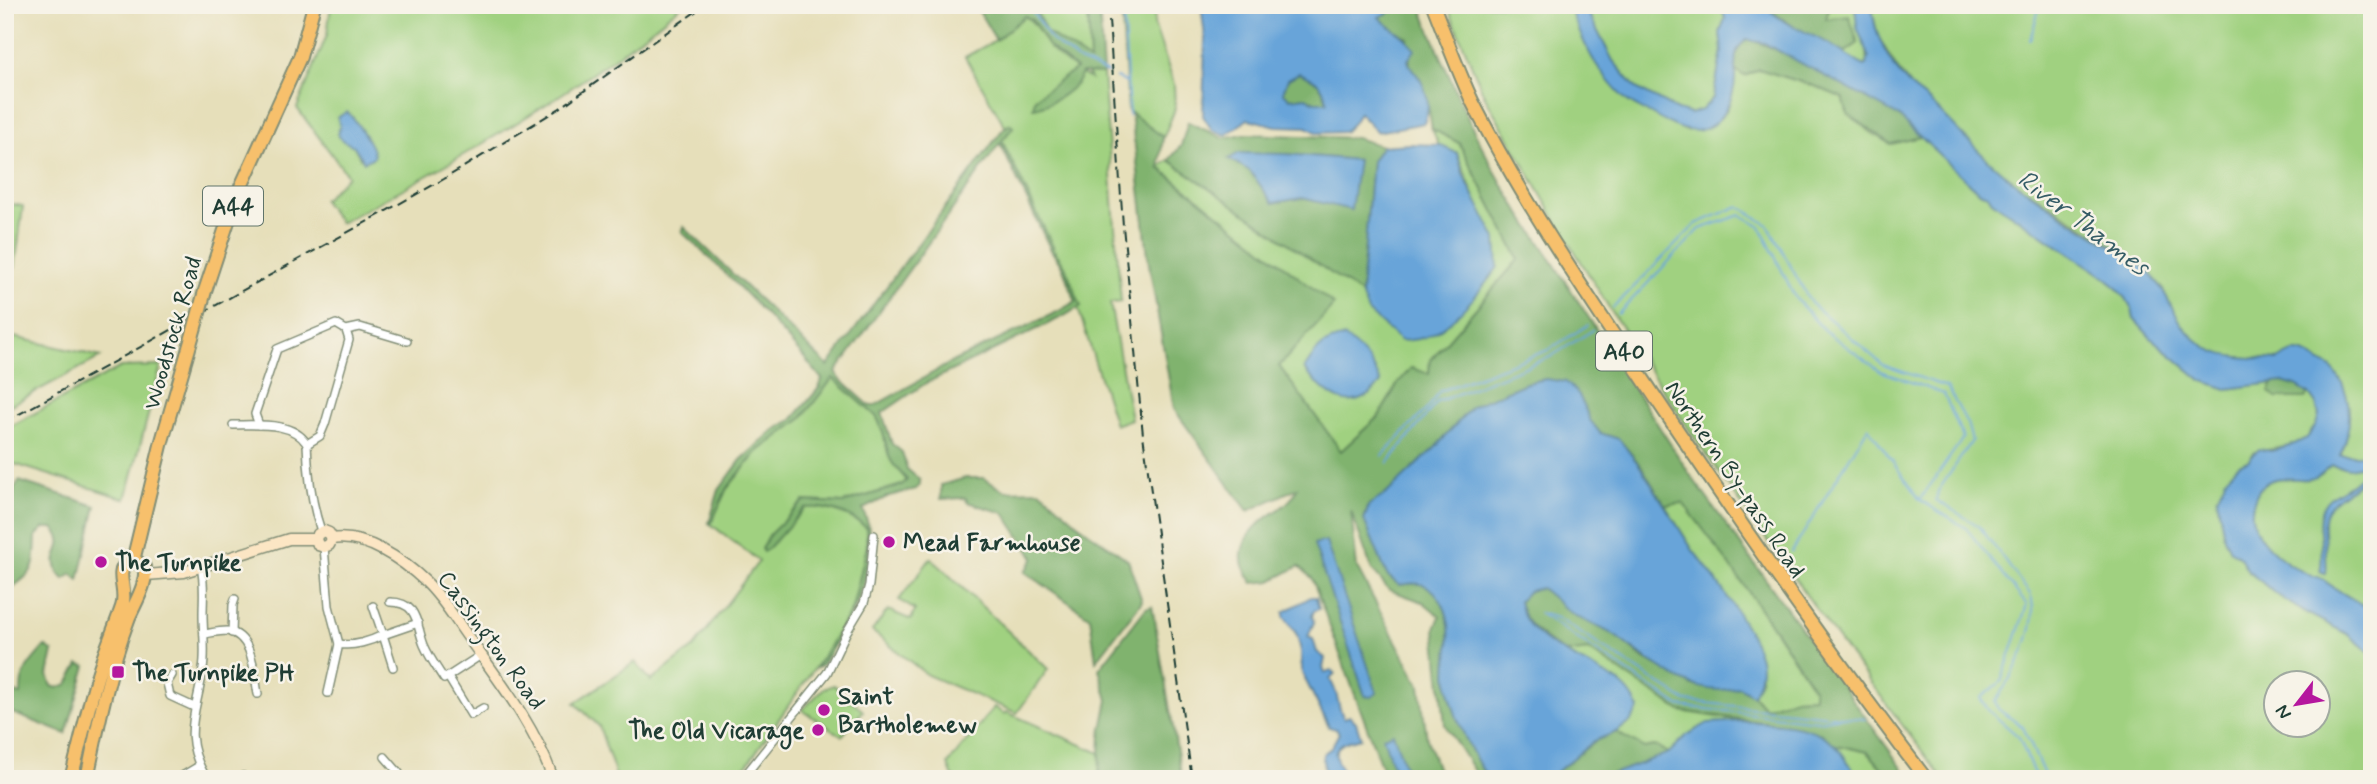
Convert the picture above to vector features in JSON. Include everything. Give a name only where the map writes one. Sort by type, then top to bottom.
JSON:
[{"type":"highway","name":"Woodstock Road","points":[[133,561],[162,442],[205,291],[235,200],[300,57],[314,5]]},
{"type":"highway","name":"Northern By-pass Road","points":[[1433,5],[1467,88],[1501,156],[1602,317],[1722,499],[1848,677],[1926,779]]},
{"type":"highway","points":[[87,779],[108,681],[144,579],[142,564],[133,561]]},
{"type":"highway","name":"A44","points":[[71,779],[98,674],[124,602],[121,569],[127,562],[133,561]]},
{"type":"highway","points":[[124,583],[132,587],[144,579]]},
{"type":"street","points":[[259,425],[256,414],[277,349],[336,324],[346,330],[349,340],[325,424],[320,436],[307,444]]},
{"type":"street","points":[[346,330],[360,327],[407,341]]},
{"type":"street","points":[[144,579],[184,572],[289,540],[318,535],[308,474],[307,444],[302,435],[292,430],[259,425],[233,425]]},
{"type":"street","name":"Cassington Road","points":[[318,535],[329,533],[328,543],[352,539],[372,546],[416,572],[429,585],[508,693],[538,741],[553,779]]},
{"type":"street","points":[[742,779],[827,673],[864,603],[869,584],[874,535]]},
{"type":"street","points":[[328,543],[329,606],[339,645],[328,693]]},
{"type":"street","points":[[201,566],[205,586],[203,671],[194,707],[192,729],[199,766],[207,779]]},
{"type":"street","points":[[232,633],[235,599]]},
{"type":"street","points":[[390,602],[408,606],[418,623],[426,649],[444,680],[481,655]]},
{"type":"street","points":[[373,606],[393,667]]},
{"type":"street","points":[[339,645],[364,641],[418,623]]},
{"type":"street","points":[[204,634],[223,631],[242,640],[250,654],[258,694]]},
{"type":"street","points":[[172,675],[165,682],[170,696],[194,707]]},
{"type":"street","points":[[448,677],[471,715],[483,708]]},
{"type":"street","points":[[385,761],[399,773],[401,779]]},
{"type":"street","points":[[177,779],[199,766]]},
{"type":"green space","points":[[331,5],[682,5],[610,61],[545,105],[340,223],[323,200],[348,176],[297,108],[327,35]],"holes":[[[351,115],[368,140],[360,158],[354,146],[338,135],[340,126]]]},
{"type":"green space","points":[[975,5],[1033,5],[1046,32],[1090,61],[1088,5],[1099,5],[1103,74],[1082,73],[1075,85],[1062,95],[1033,108],[1035,98],[1076,69],[1048,46],[1033,21],[1025,16],[996,40]]},
{"type":"green space","points":[[1033,5],[1088,5],[1090,62],[1046,32]]},
{"type":"green space","points":[[1121,5],[1156,5],[1154,24],[1174,84],[1175,109],[1162,141],[1128,111]]},
{"type":"green space","points":[[1393,5],[1420,5],[1471,124],[1518,209],[1691,476],[1910,779],[1891,779],[1868,752],[1836,745],[1821,734],[1797,727],[1681,711],[1588,650],[1566,653],[1531,625],[1519,601],[1529,591],[1540,587],[1573,614],[1617,636],[1641,657],[1693,686],[1739,687],[1753,695],[1765,708],[1795,698],[1814,697],[1814,689],[1783,642],[1683,503],[1665,505],[1641,466],[1619,439],[1600,433],[1590,420],[1579,395],[1546,379],[1526,383],[1472,406],[1436,447],[1386,494],[1369,505],[1364,519],[1387,575],[1399,585],[1425,585],[1437,595],[1444,607],[1449,632],[1447,669],[1450,695],[1466,738],[1488,779],[1479,779],[1445,725],[1435,629],[1440,616],[1423,602],[1389,590],[1372,570],[1351,511],[1357,568],[1420,686],[1427,739],[1441,779],[1386,779],[1312,578],[1299,566],[1271,581],[1253,583],[1242,563],[1243,548],[1248,537],[1263,521],[1287,503],[1297,488],[1248,511],[1174,409],[1149,264],[1131,113],[1163,137],[1159,168],[1334,305],[1279,366],[1341,451],[1379,416],[1399,382],[1411,368],[1429,374],[1430,361],[1519,259],[1459,143],[1432,129],[1423,89],[1410,68],[1408,38],[1390,29],[1379,17],[1392,11]]},
{"type":"green space","points":[[1447,5],[1568,5],[1587,48],[1618,92],[1635,105],[1686,131],[1711,123],[1723,115],[1732,96],[1735,70],[1745,76],[1759,69],[1843,98],[1848,114],[1872,133],[1891,144],[1921,137],[1979,192],[1988,195],[1992,201],[2109,280],[2126,298],[2134,319],[2151,338],[2201,380],[2227,389],[2273,383],[2309,394],[2319,415],[2307,438],[2290,446],[2255,452],[2227,478],[2217,498],[2224,537],[2230,550],[2240,557],[2248,571],[2279,596],[2349,635],[2372,654],[2372,779],[1943,779],[1837,638],[1696,440],[1613,314],[1484,95]]},
{"type":"green space","points":[[1584,5],[1720,5],[1725,18],[1720,33],[1722,51],[1713,98],[1702,110],[1690,114],[1636,88],[1613,61]]},
{"type":"green space","points":[[1762,5],[1830,5],[1826,19],[1849,16],[1858,43],[1844,53],[1802,32]]},
{"type":"green space","points":[[1830,5],[1855,5],[1867,50],[1866,65],[1860,65],[1844,53],[1858,43],[1826,19]]},
{"type":"green space","points":[[1885,5],[2372,5],[2372,458],[2363,455],[2340,455],[2349,426],[2348,405],[2343,385],[2330,368],[2299,352],[2278,360],[2226,356],[2208,349],[2191,337],[2174,315],[2162,287],[2146,270],[2021,186],[1973,148],[1930,102],[1912,88],[1896,67],[1878,36],[1872,10]]},
{"type":"green space","points":[[1024,16],[1035,26],[1049,47],[1068,64],[1090,79],[1087,73],[1103,74],[1121,302],[1110,303],[1131,419],[1115,425],[1062,266],[1051,250],[998,139],[1006,128],[965,57],[996,40]]},
{"type":"green space","points":[[1747,40],[1798,60],[1868,97],[1900,117],[1921,137],[1891,144],[1848,114],[1843,98],[1759,69],[1745,76],[1735,70],[1735,61],[1738,49]]},
{"type":"green space","points":[[1299,73],[1318,84],[1327,103],[1315,102],[1306,97],[1289,99],[1283,92],[1288,79]]},
{"type":"green space","points":[[1188,122],[1223,138],[1244,134],[1356,138],[1382,146],[1372,161],[1361,294],[1169,160],[1181,146]],"holes":[[[1286,154],[1358,160],[1328,204],[1302,198],[1273,203],[1250,171],[1229,159]]]},
{"type":"green space","points":[[1010,124],[1013,127],[1002,141],[1055,251],[1065,266],[1081,306],[926,383],[882,413],[892,444],[902,452],[907,469],[920,480],[920,485],[916,489],[889,496],[863,509],[869,526],[870,548],[864,584],[841,634],[822,665],[816,668],[852,609],[867,547],[866,527],[837,512],[805,508],[768,549],[763,552],[761,549],[770,534],[804,501],[843,503],[902,485],[907,480],[890,460],[883,431],[876,416],[833,378],[800,420],[757,452],[726,490],[711,524],[709,523],[719,490],[741,460],[774,430],[792,420],[819,388],[822,379],[755,303],[682,232],[684,227],[828,366],[1003,129]],"holes":[[[1000,143],[1051,250],[1062,266],[1076,301],[954,361],[874,406],[870,406],[840,379],[836,372]]]},
{"type":"green space","points":[[1432,129],[1459,143],[1519,259],[1430,361],[1429,375],[1399,382],[1379,416],[1341,451],[1279,366],[1333,305],[1159,167],[1169,160],[1361,294],[1382,146],[1439,145]],"holes":[[[1457,153],[1478,205],[1401,341]]]},
{"type":"green space","points":[[5,203],[23,206],[15,268],[5,266]]},
{"type":"green space","points":[[5,335],[101,357],[5,408]]},
{"type":"green space","points":[[161,366],[126,499],[5,461],[5,429],[121,367]]},
{"type":"green space","points":[[833,378],[876,416],[883,431],[890,460],[907,481],[902,485],[843,503],[804,501],[771,534],[761,549],[802,506],[835,512],[866,527],[867,547],[850,617],[737,779],[617,779],[599,726],[575,703],[635,662],[651,681],[694,647],[759,561],[709,523],[726,490],[757,452],[800,420]]},
{"type":"green space","points":[[2282,382],[2309,394],[2305,398],[2276,398],[2269,392],[2273,383]]},
{"type":"green space","points":[[2372,463],[2372,611],[2321,578],[2301,571],[2279,556],[2260,536],[2252,513],[2258,491],[2271,480],[2309,479],[2318,476],[2332,465],[2341,467]]},
{"type":"green space","points":[[966,478],[983,478],[1005,491],[1040,490],[1084,529],[1128,560],[1142,601],[1096,661],[1090,617],[1025,572],[1034,558],[1004,513],[967,502],[966,498],[941,499],[941,485]]},
{"type":"green space","points":[[19,481],[96,506],[79,580],[72,574],[64,579],[59,573],[56,563],[60,544],[58,534],[53,528],[44,528],[36,536],[35,558],[31,571],[5,594],[5,557],[14,489]]},
{"type":"green space","points":[[1683,502],[1767,618],[1814,690],[1814,697],[1795,698],[1764,708],[1753,695],[1761,678],[1760,658],[1730,602],[1665,505]]},
{"type":"green space","points":[[931,558],[1048,669],[1017,713],[927,675],[872,631],[888,610],[911,620],[915,610],[899,600]]},
{"type":"green space","points":[[1152,606],[1182,779],[1099,779],[1101,734],[1108,700],[1099,669],[1146,608]]},
{"type":"green space","points":[[45,646],[53,652],[48,675],[52,686],[57,688],[68,684],[79,664],[86,666],[66,734],[5,710],[5,691],[21,694],[24,673]]},
{"type":"green space","points":[[1588,650],[1681,711],[1742,721],[1701,727],[1669,753],[1655,746],[1644,748],[1616,732],[1630,722],[1621,684],[1566,653]]},
{"type":"green space","points":[[834,685],[863,711],[842,736],[802,710],[823,689]]},
{"type":"green space","points":[[994,707],[1004,714],[1006,712],[1100,753],[1099,779],[956,779],[948,764]]},
{"type":"green space","points":[[1616,732],[1644,748],[1655,746],[1669,753],[1599,779],[1548,779],[1595,741]]},
{"type":"green space","points":[[1836,745],[1868,752],[1891,779],[1859,779]]},
{"type":"water","points":[[1201,5],[1393,5],[1392,11],[1379,17],[1415,50],[1408,60],[1420,79],[1428,101],[1424,123],[1377,132],[1359,113],[1344,132],[1318,133],[1307,127],[1276,126],[1248,119],[1226,135],[1212,130],[1203,116],[1205,38]],"holes":[[[1299,73],[1315,80],[1327,102],[1315,102],[1306,97],[1290,99],[1283,92],[1288,79]]]},
{"type":"water","points":[[1568,5],[1584,5],[1613,61],[1636,88],[1690,114],[1702,110],[1713,98],[1722,51],[1720,33],[1725,18],[1720,5],[1762,5],[1785,22],[1828,43],[1864,66],[1869,56],[1857,28],[1855,5],[1872,5],[1879,38],[1896,69],[1910,86],[2008,177],[2145,269],[2161,288],[2194,339],[2222,354],[2278,360],[2298,352],[2330,367],[2343,385],[2348,405],[2349,426],[2340,455],[2363,455],[2372,458],[2367,475],[2332,503],[2325,515],[2326,574],[2320,571],[2320,521],[2323,507],[2330,498],[2357,479],[2364,465],[2349,468],[2332,465],[2312,478],[2271,480],[2258,491],[2252,513],[2260,536],[2279,556],[2301,571],[2321,578],[2372,611],[2372,654],[2349,635],[2279,596],[2248,571],[2240,557],[2230,550],[2224,537],[2217,498],[2226,478],[2259,449],[2271,451],[2307,438],[2319,415],[2309,394],[2282,382],[2227,389],[2201,380],[2151,338],[2134,319],[2126,298],[2109,280],[1992,201],[1988,195],[1979,192],[1897,115],[1764,43],[1747,40],[1739,47],[1731,98],[1726,109],[1710,127],[1691,131],[1661,120],[1633,105],[1609,82],[1588,50]]},
{"type":"water","points":[[347,112],[371,147],[374,157],[364,162],[354,146],[343,141],[338,135],[338,117]]},
{"type":"water","points":[[1439,145],[1457,153],[1464,176],[1496,239],[1498,267],[1464,308],[1443,327],[1422,338],[1401,341],[1368,312],[1361,294],[1372,161],[1382,146]]},
{"type":"water","points":[[1239,153],[1358,160],[1351,210],[1302,198],[1273,203],[1250,171],[1229,159]]},
{"type":"water","points":[[1345,337],[1366,357],[1381,383],[1370,394],[1350,402],[1331,395],[1304,369],[1320,347]]},
{"type":"water","points":[[1546,379],[1566,382],[1579,395],[1590,420],[1600,433],[1619,439],[1640,466],[1750,634],[1760,659],[1761,673],[1753,695],[1739,687],[1707,689],[1691,684],[1659,668],[1613,635],[1574,615],[1541,588],[1529,591],[1519,601],[1524,617],[1534,630],[1547,642],[1623,686],[1639,709],[1630,722],[1616,732],[1594,741],[1548,779],[1488,779],[1466,739],[1450,695],[1447,669],[1449,632],[1444,607],[1437,595],[1425,585],[1399,585],[1387,575],[1364,520],[1369,505],[1386,494],[1436,447],[1472,406],[1526,383]]},
{"type":"water","points":[[1326,542],[1377,693],[1371,697],[1365,696],[1314,544]]},
{"type":"water","points":[[1311,597],[1316,597],[1319,609],[1314,611],[1312,616],[1314,622],[1308,637],[1313,639],[1317,652],[1325,658],[1325,673],[1331,670],[1335,673],[1330,680],[1342,714],[1344,718],[1350,716],[1356,722],[1361,738],[1344,743],[1336,750],[1339,765],[1348,779],[1332,779],[1324,772],[1323,754],[1331,748],[1339,733],[1329,727],[1302,673],[1297,635],[1284,616],[1284,612]]},
{"type":"water","points":[[1742,721],[1793,725],[1817,733],[1837,747],[1859,779],[1599,779],[1669,753],[1687,735],[1708,723]]},
{"type":"water","points":[[1393,733],[1409,779],[1397,779],[1383,737]]},
{"type":"waterway","points":[[1028,5],[1051,40],[1079,61],[1108,73]]},
{"type":"waterway","points":[[1123,5],[1129,115]]},
{"type":"waterway","points":[[2030,40],[2040,5]]},
{"type":"waterway","points":[[1116,78],[1127,83]]},
{"type":"waterway","points":[[1613,308],[1696,224],[1739,206],[1768,225],[1811,303],[1883,365],[1947,387],[1967,423],[1972,441],[1938,491],[1936,500],[1979,526],[2030,594],[2033,607],[2029,635],[2018,664],[1995,701],[1998,709],[2023,727],[2046,779]]},
{"type":"waterway","points":[[1618,314],[1700,229],[1741,215],[1760,226],[1796,299],[1824,330],[1880,371],[1944,394],[1963,438],[1920,500],[1966,528],[2027,605],[2001,682],[1980,698],[1989,711],[2019,737],[2036,779]]},
{"type":"waterway","points":[[1382,456],[1426,410],[1440,391],[1548,350],[1588,325]]},
{"type":"waterway","points":[[1388,463],[1437,402],[1550,357],[1593,330]]},
{"type":"waterway","points":[[1792,552],[1868,427],[1920,500]]},
{"type":"waterway","points":[[1841,717],[1819,721],[1679,706],[1539,613],[1557,618],[1686,701],[1865,719]]},
{"type":"railway","points":[[5,422],[444,179],[560,108],[705,5]]},
{"type":"railway","points":[[1108,5],[1123,226],[1143,435],[1192,779]]},
{"type":"place","name":"Mead Farmhouse","points":[[889,542]]},
{"type":"place","name":"The Turnpike","points":[[101,562]]},
{"type":"place","name":"The Turnpike PH","points":[[118,672]]},
{"type":"place","name":"Saint Bartholemew","points":[[824,710]]},
{"type":"place","name":"The Old Vicarage","points":[[818,730]]},
{"type":"water label","name":"River Thames","points":[[2084,222]]}]
